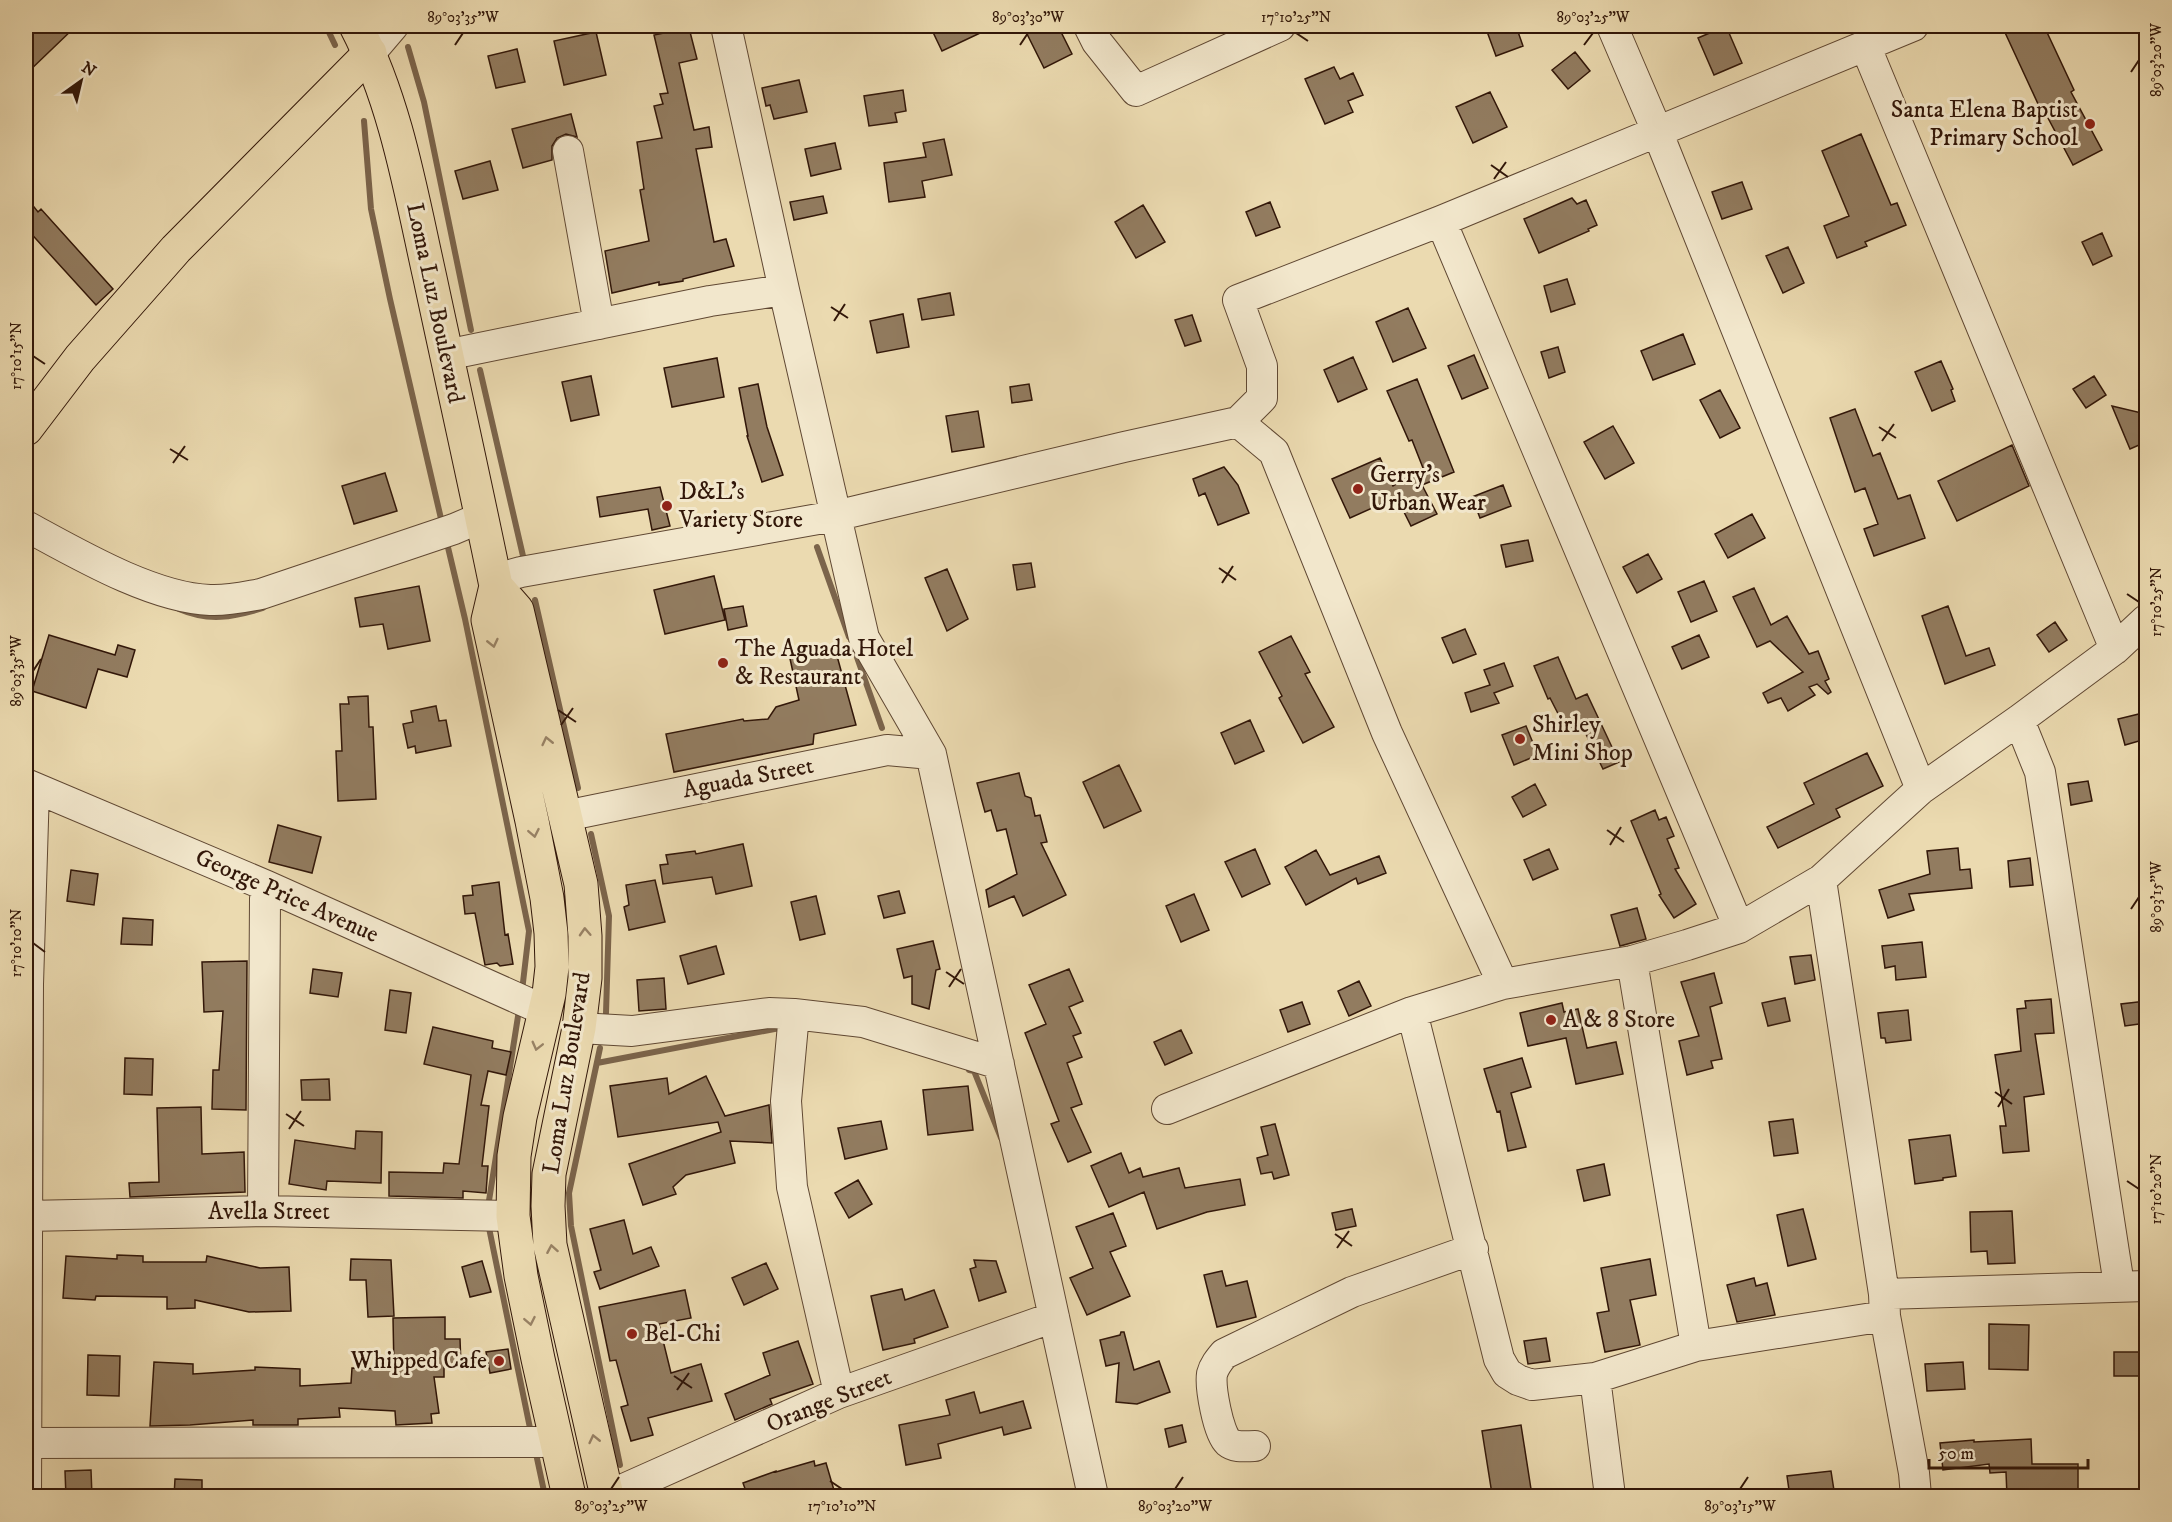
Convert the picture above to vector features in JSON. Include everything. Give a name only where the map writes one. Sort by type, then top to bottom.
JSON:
[{"type":"main road","name":"Loma Luz Boulevard","points":[[363,39],[394,122],[495,582],[488,620],[547,898],[552,967],[546,1011],[520,1117],[514,1156],[513,1216],[537,1359],[569,1497]]},
{"type":"main road","points":[[27,425],[80,358],[363,39]]},
{"type":"main road","name":"Loma Luz Boulevard","points":[[495,582],[517,610],[581,884],[585,978],[579,1028],[554,1141],[549,1174],[548,1206],[550,1245],[607,1497]]},
{"type":"street","points":[[363,39],[393,26]]},
{"type":"street","points":[[726,26],[864,638],[931,754],[1094,1497]]},
{"type":"street","points":[[1089,26],[1097,42],[1136,92],[1280,26]]},
{"type":"street","points":[[1612,26],[1657,131],[1921,789]]},
{"type":"street","points":[[495,582],[521,572],[835,516],[1112,449],[1238,422],[1262,398],[1262,366],[1238,300],[1441,221],[1912,26]]},
{"type":"street","points":[[1865,45],[2115,649]]},
{"type":"street","points":[[568,152],[599,324]]},
{"type":"street","points":[[1441,221],[1738,928]]},
{"type":"street","points":[[446,356],[710,301],[784,290]]},
{"type":"street","points":[[1238,422],[1274,452],[1387,733],[1503,984]]},
{"type":"street","points":[[26,526],[132,579],[187,597],[210,600],[235,599],[261,594],[454,529],[480,518]]},
{"type":"street","points":[[1167,1109],[1412,1012],[1503,984],[1632,961],[1738,928],[1821,880],[1921,789],[2115,649],[2146,620]]},
{"type":"street","points":[[1412,1012],[1499,1359],[1508,1373],[1518,1380],[1532,1385],[1595,1378],[1696,1346],[1885,1305],[2133,1286],[2040,772],[2019,720]]},
{"type":"street","name":"Aguada Street","points":[[565,816],[886,750],[931,754]]},
{"type":"street","points":[[26,1497],[27,984],[30,786]]},
{"type":"street","name":"George Price Avenue","points":[[30,786],[267,886],[546,1011]]},
{"type":"street","points":[[1821,880],[1916,1497]]},
{"type":"street","points":[[263,1210],[265,899],[267,886]]},
{"type":"street","points":[[1632,961],[1696,1346]]},
{"type":"street","points":[[579,1028],[632,1031],[769,1013],[794,1014],[863,1022],[999,1064]]},
{"type":"street","points":[[794,1014],[786,1101],[792,1187],[839,1394]]},
{"type":"street","name":"Avella Street","points":[[27,1216],[263,1210],[513,1216]]},
{"type":"street","points":[[1255,1446],[1237,1446],[1229,1443],[1222,1434],[1211,1386],[1212,1372],[1224,1354],[1352,1292],[1473,1249]]},
{"type":"street","name":"Orange Street","points":[[607,1497],[839,1394],[1054,1317]]},
{"type":"street","points":[[1595,1378],[1610,1497]]},
{"type":"street","points":[[26,1443],[542,1442],[556,1440]]},
{"type":"building","points":[[26,26],[76,26],[26,74]]},
{"type":"building","points":[[930,26],[995,26],[942,51]]},
{"type":"building","points":[[1023,26],[1058,26],[1072,54],[1044,68]]},
{"type":"building","points":[[1485,26],[1516,26],[1523,46],[1496,56]]},
{"type":"building","points":[[1726,26],[1742,63],[1714,75],[1698,38]]},
{"type":"building","points":[[2002,26],[2044,26],[2074,90],[2071,92],[2102,150],[2073,165],[2041,105],[2039,106]]},
{"type":"building","points":[[689,28],[697,59],[679,63],[694,130],[709,127],[712,147],[696,149],[714,242],[726,239],[734,266],[683,279],[683,281],[659,285],[659,282],[612,293],[605,251],[649,241],[640,190],[644,189],[637,142],[662,138],[654,106],[663,104],[660,94],[668,93],[654,35]]},
{"type":"building","points":[[596,32],[606,75],[564,85],[554,41]]},
{"type":"building","points":[[517,49],[525,82],[496,88],[488,56]]},
{"type":"building","points":[[1575,52],[1590,71],[1568,89],[1552,70]]},
{"type":"building","points":[[1334,67],[1340,79],[1353,73],[1363,95],[1348,101],[1353,112],[1325,124],[1305,79]]},
{"type":"building","points":[[799,80],[807,112],[774,119],[770,105],[766,106],[762,88]]},
{"type":"building","points":[[903,90],[906,111],[895,113],[897,122],[869,126],[864,96]]},
{"type":"building","points":[[1490,92],[1507,127],[1473,143],[1456,107]]},
{"type":"building","points":[[571,114],[577,137],[566,134],[557,138],[552,146],[552,160],[523,168],[512,129]]},
{"type":"building","points":[[1861,134],[1891,205],[1897,203],[1906,225],[1865,242],[1867,246],[1837,258],[1824,226],[1849,216],[1822,151]]},
{"type":"building","points":[[944,139],[952,175],[922,181],[925,197],[889,202],[884,163],[926,157],[923,143]]},
{"type":"building","points":[[835,143],[841,169],[811,176],[805,149]]},
{"type":"building","points":[[490,161],[498,190],[463,199],[455,171]]},
{"type":"building","points":[[1742,182],[1752,209],[1722,219],[1712,192]]},
{"type":"building","points":[[823,196],[827,213],[794,220],[790,202]]},
{"type":"building","points":[[26,197],[38,212],[41,209],[113,289],[96,305],[26,228]]},
{"type":"building","points":[[1572,198],[1577,204],[1586,200],[1597,225],[1588,229],[1589,231],[1539,253],[1524,219]]},
{"type":"building","points":[[1270,202],[1280,227],[1256,236],[1246,212]]},
{"type":"building","points":[[1143,205],[1165,242],[1136,258],[1115,222]]},
{"type":"building","points":[[2102,233],[2112,256],[2093,265],[2082,242]]},
{"type":"building","points":[[1788,247],[1804,283],[1783,293],[1766,256]]},
{"type":"building","points":[[1567,279],[1575,304],[1551,312],[1544,286]]},
{"type":"building","points":[[950,293],[954,315],[922,320],[918,299]]},
{"type":"building","points":[[1408,308],[1426,348],[1393,362],[1376,322]]},
{"type":"building","points":[[903,314],[909,347],[877,353],[870,321]]},
{"type":"building","points":[[1192,315],[1201,341],[1185,346],[1175,320]]},
{"type":"building","points":[[1683,334],[1695,364],[1653,380],[1641,351]]},
{"type":"building","points":[[1558,347],[1565,372],[1549,378],[1541,352]]},
{"type":"building","points":[[1474,355],[1488,388],[1462,399],[1448,366]]},
{"type":"building","points":[[1353,357],[1367,389],[1338,402],[1324,370]]},
{"type":"building","points":[[717,358],[724,397],[672,407],[664,368]]},
{"type":"building","points":[[1941,361],[1953,389],[1951,390],[1955,401],[1932,411],[1915,372]]},
{"type":"building","points":[[591,376],[599,415],[571,421],[562,382]]},
{"type":"building","points":[[2094,376],[2106,395],[2086,408],[2073,389]]},
{"type":"building","points":[[1417,379],[1454,472],[1422,485],[1437,514],[1411,526],[1399,502],[1393,505],[1390,500],[1350,518],[1332,479],[1380,458],[1393,486],[1423,468],[1412,440],[1409,441],[1387,391]]},
{"type":"building","points":[[758,384],[767,427],[783,475],[762,482],[747,436],[739,388]]},
{"type":"building","points":[[1029,384],[1032,400],[1012,403],[1010,387]]},
{"type":"building","points":[[1720,390],[1740,428],[1720,438],[1700,400]]},
{"type":"building","points":[[2112,406],[2146,414],[2146,442],[2130,449]]},
{"type":"building","points":[[1855,409],[1873,456],[1880,453],[1898,499],[1910,495],[1925,538],[1874,556],[1864,529],[1878,524],[1865,488],[1855,492],[1830,418]]},
{"type":"building","points":[[978,411],[984,447],[952,452],[946,416]]},
{"type":"building","points":[[1613,426],[1634,463],[1605,479],[1584,442]]},
{"type":"building","points":[[2012,445],[2029,486],[1957,521],[1938,481]]},
{"type":"building","points":[[1224,467],[1238,485],[1249,513],[1218,525],[1205,493],[1199,496],[1193,479]]},
{"type":"building","points":[[385,473],[397,511],[354,524],[342,486]]},
{"type":"building","points":[[1503,485],[1511,506],[1480,518],[1472,497]]},
{"type":"building","points":[[660,487],[670,526],[652,530],[648,509],[600,517],[597,497]]},
{"type":"building","points":[[1752,514],[1765,538],[1728,558],[1715,534]]},
{"type":"building","points":[[1528,540],[1533,561],[1506,567],[1501,545]]},
{"type":"building","points":[[1648,554],[1662,579],[1637,593],[1623,567]]},
{"type":"building","points":[[1031,563],[1035,587],[1017,590],[1013,565]]},
{"type":"building","points":[[947,569],[968,619],[947,631],[925,578]]},
{"type":"building","points":[[714,576],[725,620],[665,634],[654,590]]},
{"type":"building","points":[[1704,581],[1717,611],[1691,622],[1678,592]]},
{"type":"building","points":[[419,586],[430,641],[388,649],[383,624],[360,627],[355,598]]},
{"type":"building","points":[[1754,588],[1771,625],[1787,616],[1809,654],[1818,651],[1829,679],[1825,681],[1831,692],[1828,694],[1817,684],[1809,687],[1815,695],[1788,711],[1781,698],[1768,703],[1763,693],[1803,672],[1770,641],[1757,647],[1733,597]]},
{"type":"building","points":[[743,606],[747,626],[728,630],[724,609]]},
{"type":"building","points":[[1948,606],[1966,656],[1989,648],[1995,665],[1945,684],[1922,616]]},
{"type":"building","points":[[2055,622],[2067,640],[2049,652],[2037,635]]},
{"type":"building","points":[[1465,629],[1476,654],[1453,663],[1442,638]]},
{"type":"building","points":[[49,635],[115,655],[118,645],[135,650],[127,677],[98,669],[86,708],[32,691]]},
{"type":"building","points":[[1699,635],[1709,657],[1682,669],[1672,647]]},
{"type":"building","points":[[1291,636],[1310,672],[1305,674],[1334,727],[1303,743],[1279,698],[1282,696],[1259,652]]},
{"type":"building","points":[[834,645],[856,725],[814,734],[813,744],[674,772],[666,734],[743,719],[744,721],[768,719],[776,707],[799,700],[789,654]]},
{"type":"building","points":[[1558,657],[1576,699],[1587,694],[1619,762],[1603,769],[1581,724],[1567,731],[1550,698],[1548,699],[1534,666]]},
{"type":"building","points":[[1504,663],[1513,686],[1494,693],[1499,703],[1471,712],[1465,693],[1490,685],[1484,670]]},
{"type":"building","points":[[368,696],[369,727],[373,727],[376,799],[338,801],[336,751],[342,751],[340,704],[349,704],[348,697]]},
{"type":"building","points":[[436,706],[439,721],[446,720],[451,746],[416,753],[415,746],[408,748],[403,724],[413,722],[411,711]]},
{"type":"building","points":[[2143,713],[2146,739],[2125,745],[2118,719]]},
{"type":"building","points":[[1250,720],[1264,751],[1235,764],[1221,733]]},
{"type":"building","points":[[1526,726],[1538,755],[1514,765],[1502,735]]},
{"type":"building","points":[[1867,753],[1883,786],[1836,809],[1840,817],[1778,848],[1767,827],[1814,804],[1804,783]]},
{"type":"building","points":[[1119,765],[1141,811],[1104,828],[1083,782]]},
{"type":"building","points":[[1019,773],[1025,796],[1031,798],[1035,816],[1040,815],[1047,842],[1041,843],[1066,895],[1023,916],[1014,896],[989,907],[986,890],[1017,874],[1006,829],[997,831],[991,810],[985,812],[977,783]]},
{"type":"building","points":[[2088,781],[2092,801],[2071,805],[2068,784]]},
{"type":"building","points":[[1535,784],[1546,805],[1523,817],[1512,797]]},
{"type":"building","points":[[1655,810],[1659,820],[1666,817],[1674,836],[1667,839],[1679,868],[1675,869],[1696,904],[1674,918],[1659,895],[1661,894],[1631,821]]},
{"type":"building","points":[[278,825],[321,837],[312,873],[269,862]]},
{"type":"building","points":[[743,844],[752,886],[716,894],[712,877],[663,884],[660,865],[668,864],[666,855],[695,851],[696,854]]},
{"type":"building","points":[[1958,848],[1960,870],[1970,869],[1972,888],[1909,894],[1914,910],[1888,918],[1879,890],[1930,874],[1927,851]]},
{"type":"building","points":[[1255,849],[1270,884],[1242,897],[1225,862]]},
{"type":"building","points":[[1549,849],[1558,869],[1533,880],[1524,860]]},
{"type":"building","points":[[1316,850],[1330,875],[1379,856],[1386,873],[1358,884],[1356,878],[1306,905],[1285,867]]},
{"type":"building","points":[[2030,858],[2033,885],[2010,887],[2008,861]]},
{"type":"building","points":[[71,870],[98,874],[94,905],[67,901]]},
{"type":"building","points":[[655,880],[665,922],[629,930],[624,907],[629,905],[626,885]]},
{"type":"building","points":[[499,882],[505,935],[508,934],[513,964],[485,965],[475,913],[465,914],[463,896],[473,895],[472,886]]},
{"type":"building","points":[[899,891],[905,913],[884,918],[878,896]]},
{"type":"building","points":[[1194,894],[1209,930],[1181,942],[1166,906]]},
{"type":"building","points":[[816,896],[825,934],[800,940],[791,902]]},
{"type":"building","points":[[1637,908],[1646,939],[1620,946],[1611,915]]},
{"type":"building","points":[[123,918],[153,920],[152,945],[121,944]]},
{"type":"building","points":[[933,941],[940,969],[936,970],[929,1009],[912,1004],[912,976],[904,978],[897,949]]},
{"type":"building","points":[[1922,942],[1926,977],[1896,980],[1895,966],[1885,968],[1882,946]]},
{"type":"building","points":[[716,946],[724,974],[688,984],[680,956]]},
{"type":"building","points":[[1811,955],[1815,980],[1795,984],[1790,957]]},
{"type":"building","points":[[247,961],[246,1110],[212,1109],[213,1070],[219,1070],[223,1011],[204,1012],[202,962]]},
{"type":"building","points":[[313,969],[342,973],[338,997],[310,993]]},
{"type":"building","points":[[1069,969],[1083,1001],[1069,1007],[1081,1033],[1073,1036],[1082,1057],[1067,1063],[1082,1104],[1071,1108],[1091,1152],[1068,1162],[1051,1124],[1059,1121],[1025,1033],[1046,1024],[1029,985]]},
{"type":"building","points":[[1714,973],[1722,1003],[1710,1007],[1722,1059],[1711,1061],[1713,1068],[1687,1075],[1679,1041],[1699,1036],[1681,982]]},
{"type":"building","points":[[664,978],[666,1009],[639,1011],[637,980]]},
{"type":"building","points":[[1359,981],[1371,1006],[1349,1016],[1338,991]]},
{"type":"building","points":[[390,990],[411,993],[406,1033],[385,1030]]},
{"type":"building","points":[[1785,998],[1790,1021],[1768,1026],[1762,1003]]},
{"type":"building","points":[[2051,999],[2054,1033],[2035,1034],[2044,1094],[2024,1097],[2029,1151],[2003,1153],[2000,1126],[2006,1126],[1995,1055],[2021,1051],[2017,1009],[2026,1008],[2025,1001]]},
{"type":"building","points":[[2146,1001],[2146,1023],[2125,1026],[2121,1004]]},
{"type":"building","points":[[1302,1002],[1310,1024],[1288,1032],[1280,1010]]},
{"type":"building","points":[[1562,1003],[1564,1012],[1578,1009],[1587,1048],[1616,1042],[1623,1074],[1576,1084],[1566,1038],[1528,1046],[1520,1013]]},
{"type":"building","points":[[1908,1010],[1911,1040],[1886,1043],[1885,1038],[1881,1038],[1878,1013]]},
{"type":"building","points":[[433,1027],[493,1041],[492,1048],[511,1052],[506,1075],[488,1071],[481,1105],[489,1106],[482,1166],[488,1166],[486,1193],[463,1191],[463,1198],[389,1196],[389,1172],[443,1173],[444,1163],[459,1164],[471,1075],[424,1064]]},
{"type":"building","points":[[1181,1030],[1192,1053],[1165,1065],[1154,1042]]},
{"type":"building","points":[[125,1058],[153,1059],[152,1095],[124,1094]]},
{"type":"building","points":[[1522,1058],[1531,1087],[1511,1093],[1526,1147],[1508,1151],[1500,1111],[1497,1112],[1484,1069]]},
{"type":"building","points":[[706,1076],[725,1116],[769,1105],[772,1143],[730,1141],[735,1163],[686,1175],[673,1187],[676,1194],[643,1205],[629,1164],[721,1132],[718,1122],[618,1137],[610,1086],[667,1078],[669,1094]]},
{"type":"building","points":[[329,1079],[330,1100],[302,1100],[301,1080]]},
{"type":"building","points":[[968,1086],[973,1130],[928,1135],[923,1090]]},
{"type":"building","points":[[201,1107],[202,1154],[244,1152],[245,1192],[130,1197],[129,1183],[159,1182],[157,1108]]},
{"type":"building","points":[[1793,1119],[1798,1153],[1774,1156],[1769,1122]]},
{"type":"building","points":[[881,1121],[887,1149],[845,1159],[838,1128]]},
{"type":"building","points":[[1275,1124],[1289,1175],[1274,1179],[1272,1172],[1261,1174],[1257,1158],[1268,1155],[1261,1127]]},
{"type":"building","points":[[356,1131],[382,1132],[381,1183],[327,1181],[326,1190],[289,1184],[295,1140],[355,1149]]},
{"type":"building","points":[[1950,1135],[1956,1176],[1915,1184],[1909,1140]]},
{"type":"building","points":[[1121,1153],[1129,1173],[1140,1168],[1143,1177],[1179,1168],[1185,1188],[1240,1179],[1245,1205],[1207,1212],[1157,1229],[1144,1192],[1109,1207],[1091,1166]]},
{"type":"building","points":[[1604,1164],[1610,1195],[1584,1201],[1577,1170]]},
{"type":"building","points":[[858,1180],[872,1204],[849,1218],[835,1193]]},
{"type":"building","points":[[1352,1209],[1356,1226],[1336,1230],[1332,1213]]},
{"type":"building","points":[[1803,1209],[1816,1259],[1788,1266],[1777,1215]]},
{"type":"building","points":[[2012,1211],[2015,1263],[1988,1264],[1987,1251],[1971,1252],[1970,1212]]},
{"type":"building","points":[[1113,1213],[1126,1246],[1110,1252],[1130,1296],[1087,1315],[1070,1278],[1093,1268],[1076,1227]]},
{"type":"building","points":[[624,1220],[633,1254],[651,1247],[659,1266],[600,1289],[594,1272],[601,1270],[590,1229]]},
{"type":"building","points":[[117,1255],[143,1256],[143,1262],[206,1262],[207,1256],[260,1268],[289,1267],[291,1311],[249,1312],[195,1300],[195,1308],[167,1309],[167,1297],[96,1296],[95,1300],[63,1298],[66,1256],[117,1259]]},
{"type":"building","points":[[351,1259],[391,1260],[394,1316],[368,1317],[366,1280],[350,1280]]},
{"type":"building","points":[[1650,1259],[1656,1295],[1630,1300],[1640,1345],[1605,1352],[1597,1313],[1609,1311],[1601,1268]]},
{"type":"building","points":[[974,1260],[996,1261],[1006,1292],[979,1301],[970,1269],[976,1267]]},
{"type":"building","points":[[482,1261],[491,1292],[470,1297],[462,1267]]},
{"type":"building","points":[[766,1263],[778,1289],[744,1305],[732,1278]]},
{"type":"building","points":[[1222,1271],[1226,1286],[1247,1281],[1256,1317],[1217,1327],[1204,1275]]},
{"type":"building","points":[[1754,1278],[1756,1286],[1767,1283],[1775,1315],[1737,1322],[1727,1285]]},
{"type":"building","points":[[902,1289],[905,1300],[934,1290],[948,1327],[914,1339],[915,1343],[883,1350],[871,1296]]},
{"type":"building","points":[[685,1290],[691,1318],[659,1324],[671,1373],[701,1364],[712,1401],[648,1418],[653,1435],[631,1441],[621,1407],[628,1405],[616,1360],[610,1361],[599,1307]]},
{"type":"building","points":[[445,1317],[445,1339],[460,1339],[461,1366],[444,1366],[444,1377],[434,1377],[439,1413],[431,1414],[432,1423],[396,1425],[395,1411],[339,1408],[340,1417],[298,1419],[298,1425],[253,1425],[253,1420],[150,1426],[154,1362],[193,1364],[193,1374],[255,1370],[255,1367],[300,1369],[300,1386],[351,1383],[352,1368],[394,1369],[393,1318]]},
{"type":"building","points":[[1989,1324],[2029,1325],[2028,1370],[1989,1369]]},
{"type":"building","points":[[1124,1332],[1134,1370],[1159,1361],[1170,1392],[1137,1404],[1116,1402],[1119,1363],[1106,1366],[1100,1340],[1120,1335]]},
{"type":"building","points":[[1546,1338],[1550,1361],[1528,1364],[1524,1341]]},
{"type":"building","points":[[798,1341],[813,1384],[770,1399],[772,1404],[735,1420],[725,1394],[770,1375],[763,1353]]},
{"type":"building","name":"Whipped Cafe","points":[[508,1349],[511,1369],[490,1373],[486,1352]]},
{"type":"building","points":[[2114,1352],[2146,1352],[2146,1376],[2114,1376]]},
{"type":"building","points":[[88,1355],[120,1356],[119,1396],[87,1395]]},
{"type":"building","points":[[1963,1362],[1965,1389],[1927,1391],[1925,1364]]},
{"type":"building","points":[[974,1392],[980,1413],[1023,1401],[1031,1428],[1004,1435],[1002,1427],[938,1444],[941,1458],[906,1465],[899,1425],[950,1415],[946,1400]]},
{"type":"building","points":[[1182,1425],[1186,1442],[1169,1447],[1165,1429]]},
{"type":"building","points":[[1521,1425],[1531,1489],[1492,1494],[1482,1431]]},
{"type":"building","points":[[2031,1439],[2032,1464],[2078,1464],[2078,1496],[2038,1494],[2007,1496],[2006,1472],[1990,1473],[1989,1464],[1943,1470],[1940,1443]]},
{"type":"building","points":[[814,1461],[815,1466],[826,1463],[836,1497],[748,1497],[743,1483]]},
{"type":"building","points":[[91,1470],[92,1497],[66,1497],[65,1471]]},
{"type":"building","points":[[1831,1471],[1835,1497],[1790,1497],[1787,1476]]},
{"type":"building","points":[[175,1479],[202,1480],[202,1497],[174,1497]]},
{"type":"waterway","points":[[326,26],[335,45]]},
{"type":"waterway","points":[[408,47],[424,102],[471,330]]},
{"type":"waterway","points":[[364,121],[371,209],[442,523]]},
{"type":"waterway","points":[[480,370],[523,556]]},
{"type":"waterway","points":[[446,539],[465,619],[529,931],[522,991]]},
{"type":"waterway","points":[[817,547],[849,637]]},
{"type":"waterway","points":[[535,600],[578,788]]},
{"type":"waterway","points":[[179,609],[201,616],[221,617],[263,608]]},
{"type":"waterway","points":[[853,646],[882,728]]},
{"type":"waterway","points":[[591,834],[609,916],[606,1013]]},
{"type":"waterway","points":[[488,1207],[519,1010]]},
{"type":"waterway","points":[[597,1063],[785,1027]]},
{"type":"waterway","points":[[600,1048],[569,1193],[571,1226],[620,1465]]},
{"type":"waterway","points":[[969,1070],[974,1071],[1001,1138]]},
{"type":"waterway","points":[[488,1223],[531,1433]]},
{"type":"waterway","points":[[535,1449],[545,1496]]},
{"type":"place","name":"Santa Elena Baptist Primary School","points":[[2090,124]]},
{"type":"place","name":"Gerry's Urban Wear","points":[[1358,489]]},
{"type":"place","name":"D&L's Variety Store","points":[[667,506]]},
{"type":"place","name":"The Aguada Hotel & Restaurant","points":[[723,663]]},
{"type":"place","name":"Shirley Mini Shop","points":[[1520,739]]},
{"type":"place","name":"A & 8 Store","points":[[1551,1020]]},
{"type":"place","name":"Bel-Chi","points":[[632,1334]]},
{"type":"place","name":"Whipped Cafe","points":[[499,1361]]}]
